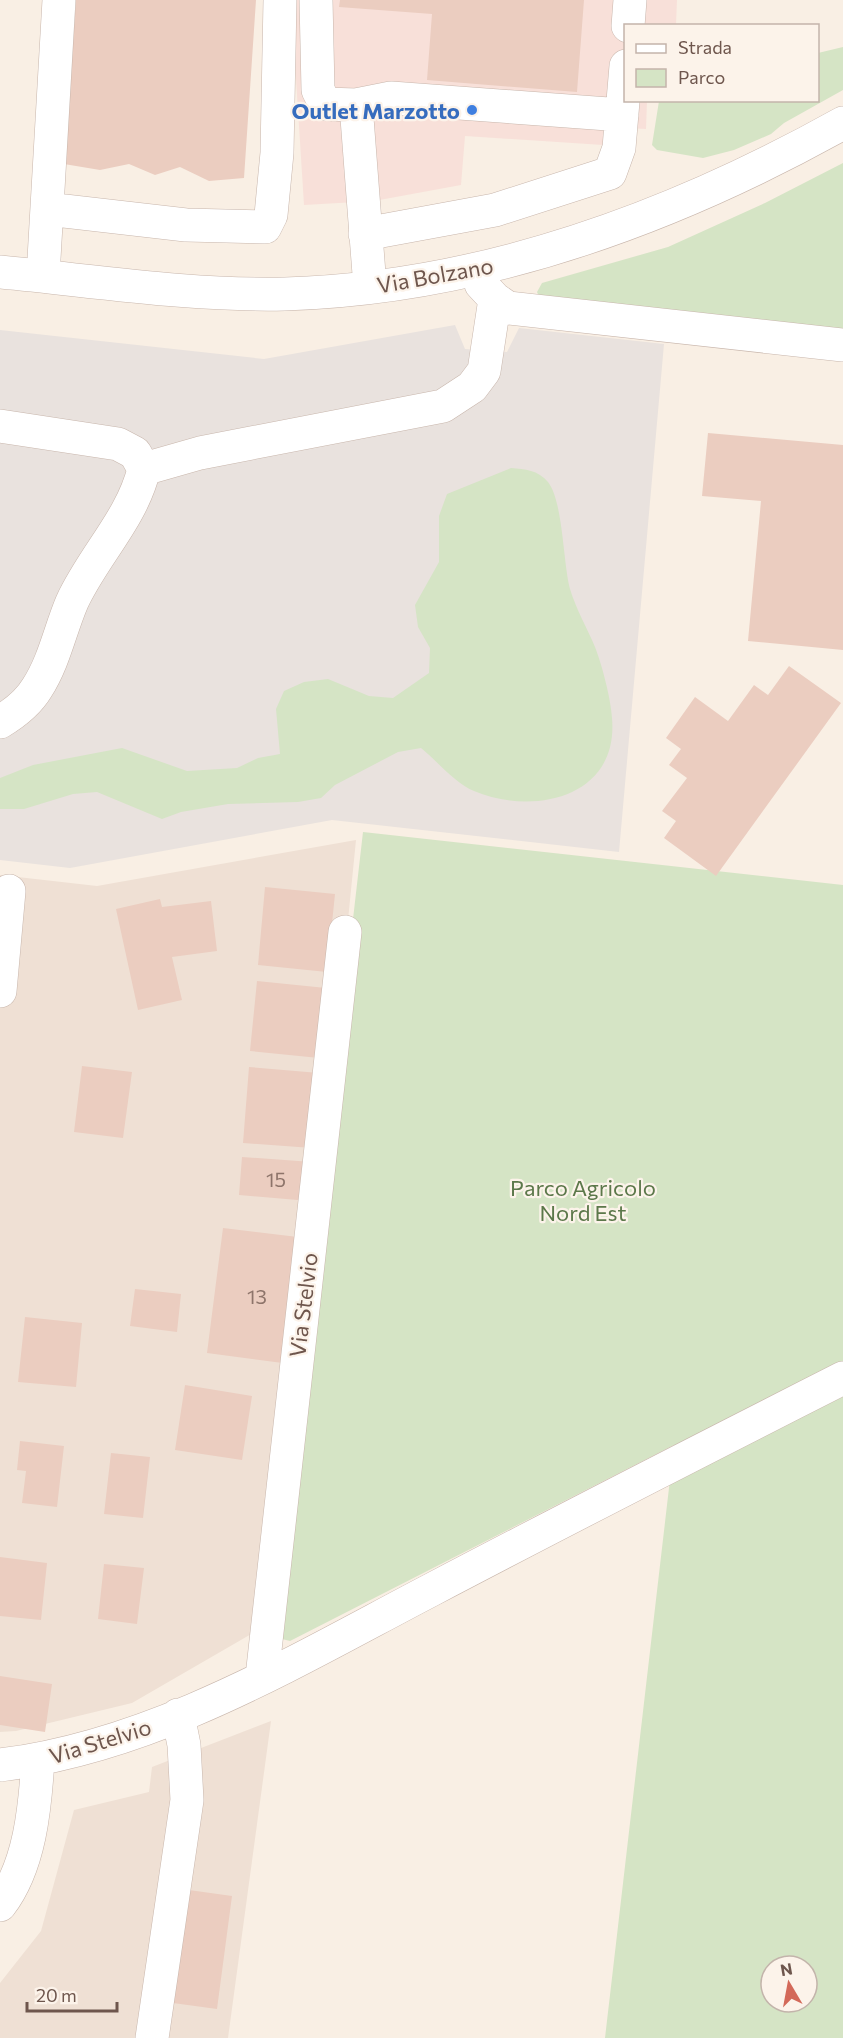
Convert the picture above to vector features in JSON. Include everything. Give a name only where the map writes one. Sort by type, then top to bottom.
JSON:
[{"type":"street","points":[[43,276],[59,0]]},
{"type":"street","points":[[47,209],[186,225],[265,227],[271,215],[277,153],[280,0]]},
{"type":"street","points":[[316,0],[318,90],[326,104],[356,105],[391,98],[622,115]]},
{"type":"street","points":[[628,24],[630,0]]},
{"type":"street","points":[[365,234],[495,210],[610,172],[619,148],[624,90]]},
{"type":"street","points":[[356,105],[370,287]]},
{"type":"street","name":"Via Bolzano","points":[[0,272],[196,293],[285,294],[370,287],[471,271],[546,252],[616,229],[680,204],[773,162],[843,123]]},
{"type":"street","points":[[471,271],[495,299],[508,308],[843,345]]},
{"type":"street","points":[[144,469],[200,453],[443,406],[472,387],[484,371],[495,299]]},
{"type":"street","points":[[0,426],[118,444],[135,453],[144,469],[139,489],[124,518],[100,551],[73,602],[37,688],[18,711],[0,722]]},
{"type":"street","points":[[0,991],[9,891]]},
{"type":"street","name":"Via Stelvio","points":[[262,1677],[345,932]]},
{"type":"street","name":"Via Stelvio","points":[[0,1765],[38,1760],[88,1748],[178,1715],[262,1677],[843,1378]]},
{"type":"street","points":[[152,2038],[187,1800],[184,1746],[178,1715]]},
{"type":"street","points":[[0,1905],[22,1862],[32,1820],[38,1760]]},
{"type":"shaded area","name":"Outlet Marzotto","points":[[291,0],[677,0],[676,24],[624,24],[624,102],[647,102],[646,129],[609,127],[603,145],[465,136],[461,185],[374,201],[304,205]]},
{"type":"shaded area","points":[[455,325],[465,349],[507,352],[519,328],[664,344],[619,852],[332,820],[70,868],[0,860],[0,330],[264,359]]},
{"type":"shaded area","points":[[356,840],[348,920],[253,1633],[132,1703],[16,1731],[0,1732],[0,875],[97,886]]},
{"type":"shaded area","points":[[271,1721],[228,2038],[0,2038],[0,1983],[41,1931],[74,1810],[149,1792],[152,1767]]},
{"type":"green space","points":[[843,47],[843,90],[784,123],[771,134],[734,150],[703,158],[657,150],[652,145],[659,102],[819,102],[819,53]]},
{"type":"green space","points":[[843,163],[843,339],[541,301],[537,292],[542,283],[668,247],[765,203]]},
{"type":"green space","points":[[511,468],[540,475],[553,491],[560,517],[570,589],[595,647],[606,682],[612,718],[610,745],[602,767],[587,783],[568,794],[545,800],[521,801],[497,798],[467,788],[421,748],[398,752],[335,785],[321,798],[298,802],[228,804],[181,812],[162,819],[97,792],[73,794],[24,809],[0,809],[0,778],[33,765],[122,748],[187,771],[237,768],[258,758],[280,754],[276,709],[284,691],[304,682],[328,679],[369,696],[393,698],[429,673],[430,648],[418,627],[415,605],[439,562],[439,516],[447,494]]},
{"type":"green space","name":"Parco Agricolo Nord Est","points":[[363,832],[843,885],[843,2038],[605,2038],[674,1445],[290,1641],[282,1639],[272,1625]]},
{"type":"building","points":[[76,0],[256,0],[244,178],[209,181],[180,167],[155,175],[129,164],[100,170],[64,164]]},
{"type":"building","points":[[340,0],[584,0],[577,92],[427,80],[432,14],[339,7]]},
{"type":"building","points":[[708,433],[843,445],[843,650],[748,641],[761,501],[702,496]]},
{"type":"building","points":[[789,666],[841,703],[716,876],[664,838],[676,821],[662,811],[687,778],[669,765],[681,749],[666,738],[695,697],[728,721],[754,685],[768,695]]},
{"type":"building","points":[[265,887],[335,894],[327,972],[258,965]]},
{"type":"building","points":[[160,899],[162,907],[211,901],[217,951],[172,957],[182,1000],[138,1010],[116,909]]},
{"type":"building","points":[[257,981],[326,988],[319,1058],[250,1051]]},
{"type":"building","points":[[82,1066],[132,1072],[123,1138],[74,1132]]},
{"type":"building","points":[[249,1067],[319,1073],[312,1148],[243,1143]]},
{"type":"building","points":[[242,1157],[312,1162],[309,1201],[239,1195]]},
{"type":"building","points":[[223,1228],[306,1238],[290,1364],[207,1353]]},
{"type":"building","points":[[135,1289],[181,1294],[177,1332],[130,1326]]},
{"type":"building","points":[[25,1317],[82,1323],[76,1387],[18,1382]]},
{"type":"building","points":[[185,1385],[252,1396],[242,1460],[175,1450]]},
{"type":"building","points":[[20,1441],[64,1446],[57,1507],[22,1503],[26,1471],[17,1470]]},
{"type":"building","points":[[111,1453],[150,1457],[143,1518],[104,1514]]},
{"type":"building","points":[[0,1557],[47,1563],[41,1620],[0,1616]]},
{"type":"building","points":[[104,1564],[144,1568],[137,1624],[98,1619]]},
{"type":"building","points":[[0,1676],[52,1684],[45,1732],[0,1725]]},
{"type":"building","points":[[189,1890],[232,1896],[217,2009],[173,2003]]},
{"type":"place","name":"Outlet Marzotto","points":[[472,110]]}]
